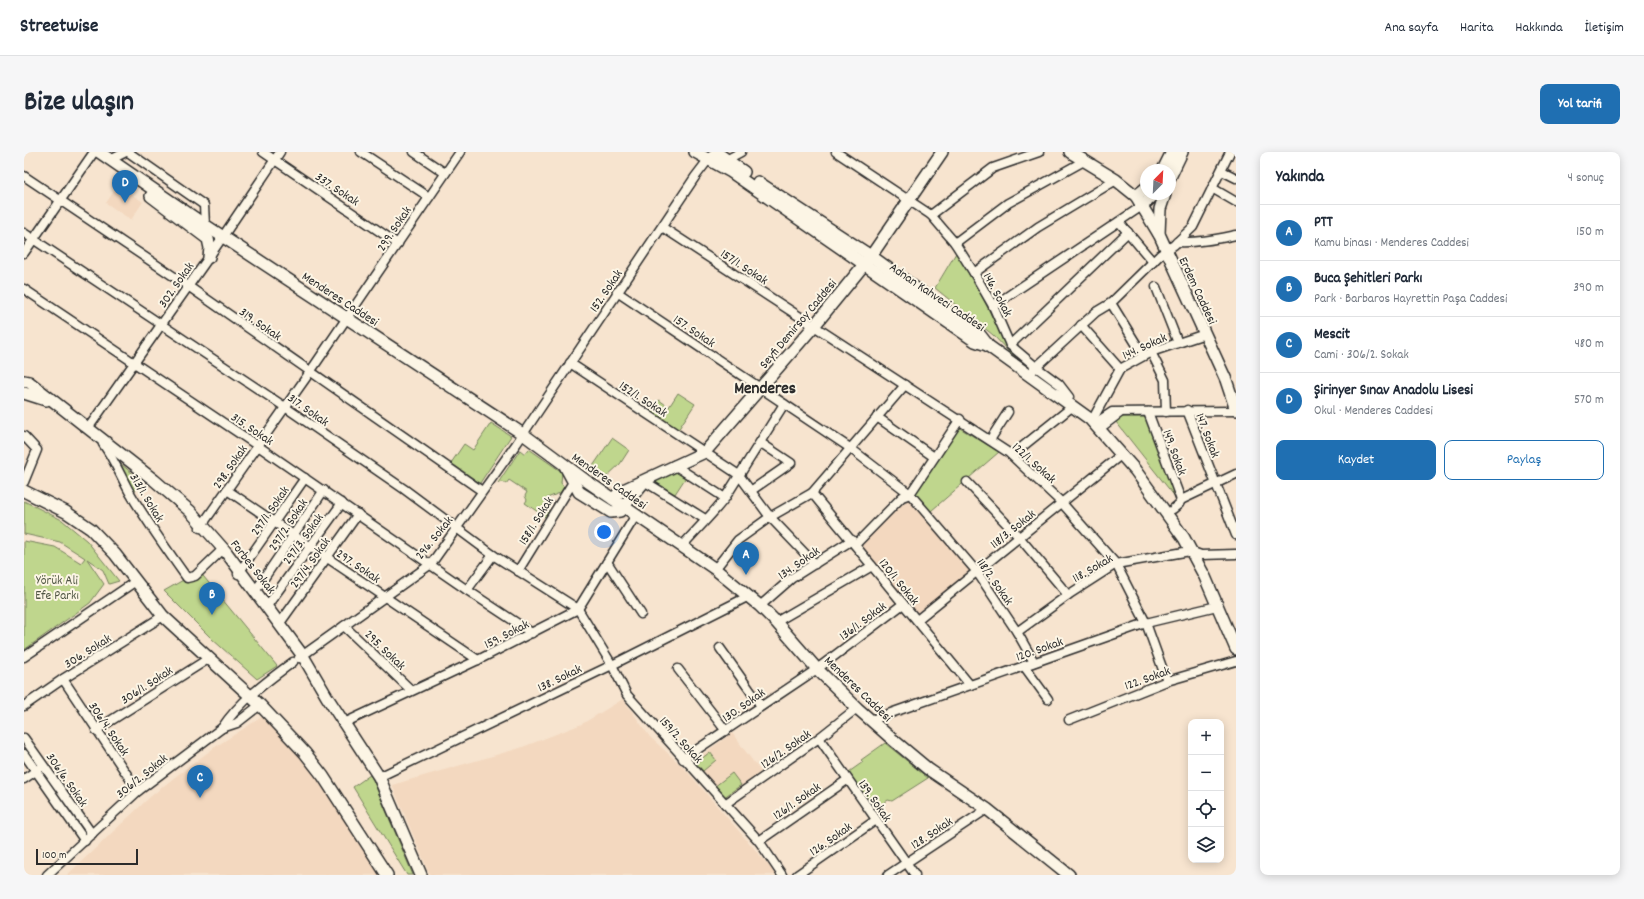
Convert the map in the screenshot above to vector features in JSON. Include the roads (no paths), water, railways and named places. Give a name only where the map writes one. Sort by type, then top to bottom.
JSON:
[{"type":"main road","name":"Menderes Caddesi","points":[[99,152],[205,225],[522,434],[564,466],[715,569],[760,606],[817,669],[857,708],[928,768],[987,809],[1069,875]]},
{"type":"main road","name":"Adnan Kahveci Caddesi","points":[[695,152],[712,155],[723,163],[731,172],[868,260],[975,341],[987,344],[1033,373]]},
{"type":"main road","name":"Seyfi Demirsoy Caddesi","points":[[613,500],[621,491],[705,452],[814,326],[868,260],[942,152]]},
{"type":"main road","points":[[1070,152],[1116,180],[1136,196],[1140,193]]},
{"type":"main road","points":[[1166,164],[1172,152]]},
{"type":"main road","points":[[1176,164],[1182,152]]},
{"type":"main road","points":[[130,173],[133,183],[208,239],[210,248],[209,257]]},
{"type":"main road","name":"Erdem Caddesi","points":[[1136,196],[1160,236],[1165,251],[1204,334],[1232,384],[1236,410]]},
{"type":"main road","points":[[1142,206],[1148,200]]},
{"type":"main road","points":[[1160,236],[1158,219],[1163,200]]},
{"type":"main road","points":[[1033,373],[1037,382],[1071,402],[1099,423],[1141,466],[1173,509],[1236,632]]},
{"type":"main road","name":"Forbes Sokak","points":[[26,380],[89,427],[139,470],[154,480],[201,526],[239,573],[298,659],[327,697],[379,777],[421,875]]},
{"type":"main road","points":[[24,392],[55,403]]},
{"type":"main road","points":[[1099,423],[1168,513],[1195,553],[1236,649]]},
{"type":"main road","points":[[564,466],[579,492],[611,512],[620,511],[623,506]]},
{"type":"main road","name":"Seyfi Demirsoy Caddesi","points":[[623,506],[644,481]]},
{"type":"main road","points":[[24,491],[66,512],[91,529],[115,554],[163,616],[260,704],[305,753],[323,776],[387,875]]},
{"type":"main road","name":"Forbes Sokak","points":[[201,526],[220,552],[256,590],[268,606],[280,623],[298,659]]},
{"type":"street","points":[[24,253],[94,152]]},
{"type":"street","points":[[110,160],[127,152],[204,205],[205,225]]},
{"type":"street","name":"337. Sokak","points":[[264,152],[398,244]]},
{"type":"street","name":"302. Sokak","points":[[89,427],[209,257],[280,152]]},
{"type":"street","points":[[361,152],[429,197]]},
{"type":"street","points":[[414,152],[445,173]]},
{"type":"street","name":"299. Sokak","points":[[347,318],[460,152]]},
{"type":"street","points":[[723,163],[740,152]]},
{"type":"street","name":"146. Sokak","points":[[836,152],[931,216],[955,243],[993,306],[1010,345],[1033,373]]},
{"type":"street","points":[[931,216],[993,168],[1039,152]]},
{"type":"street","points":[[1033,373],[1081,325],[1111,303],[1165,251],[1193,227],[1222,171],[1230,152]]},
{"type":"street","name":"152. Sokak","points":[[522,434],[695,177],[712,155]]},
{"type":"street","points":[[955,243],[1008,203],[1084,161]]},
{"type":"street","points":[[1222,171],[1236,178]]},
{"type":"street","name":"319. Sokak","points":[[24,176],[188,286],[482,491]]},
{"type":"street","points":[[974,273],[1038,227],[1116,180]]},
{"type":"street","points":[[1212,188],[1236,202]]},
{"type":"street","points":[[993,306],[1142,206]]},
{"type":"street","points":[[1119,222],[1154,262]]},
{"type":"street","name":"157/1. Sokak","points":[[662,227],[814,326]]},
{"type":"street","points":[[1010,345],[1128,232]]},
{"type":"street","name":"317. Sokak","points":[[24,233],[285,407],[493,555],[578,609]]},
{"type":"street","points":[[1177,242],[1194,243],[1218,240],[1236,235]]},
{"type":"street","points":[[208,239],[223,236]]},
{"type":"street","points":[[1156,287],[1178,343]]},
{"type":"street","name":"315. Sokak","points":[[24,289],[324,490],[467,590],[532,633]]},
{"type":"street","name":"157. Sokak","points":[[617,292],[850,448]]},
{"type":"street","points":[[1111,303],[1165,380],[1166,412]]},
{"type":"street","name":"298. Sokak","points":[[201,526],[347,318]]},
{"type":"street","points":[[1081,325],[1120,369]]},
{"type":"street","name":"122/1. Sokak","points":[[814,326],[960,419],[990,440],[1012,456],[1062,503],[1116,564],[1146,623],[1167,681]]},
{"type":"street","name":"144. Sokak","points":[[1099,423],[1120,369],[1147,353],[1204,334]]},
{"type":"street","name":"152/1. Sokak","points":[[570,363],[739,475],[752,490],[770,517],[815,564]]},
{"type":"street","points":[[715,569],[738,540],[770,517],[812,493],[905,385]]},
{"type":"street","points":[[1012,456],[1071,402]]},
{"type":"street","points":[[682,546],[725,498],[761,443],[784,404]]},
{"type":"street","points":[[1099,423],[1120,413],[1187,410],[1236,410]]},
{"type":"street","name":"147. Sokak","points":[[1187,410],[1236,535]]},
{"type":"street","points":[[990,440],[1008,412]]},
{"type":"street","name":"149. Sokak","points":[[1148,412],[1181,500]]},
{"type":"street","points":[[877,417],[934,457]]},
{"type":"street","points":[[910,494],[960,419]]},
{"type":"street","name":"313/1. Sokak","points":[[89,427],[109,452],[130,492],[151,526],[187,578],[194,576],[220,552]]},
{"type":"street","name":"296. Sokak","points":[[252,696],[261,686],[431,564],[522,434]]},
{"type":"street","points":[[24,436],[37,448],[24,482]]},
{"type":"street","points":[[752,490],[791,463],[761,443]]},
{"type":"street","name":"118/2. Sokak","points":[[850,448],[910,494],[932,518],[977,572],[1017,632],[1034,662]]},
{"type":"street","name":"118/3. Sokak","points":[[917,620],[1122,454]]},
{"type":"street","points":[[674,466],[725,498]]},
{"type":"street","points":[[1173,509],[1181,500],[1236,474]]},
{"type":"street","name":"297/1. Sokak","points":[[239,573],[305,478]]},
{"type":"street","points":[[644,481],[705,519]]},
{"type":"street","name":"158/1. Sokak","points":[[518,570],[573,482]]},
{"type":"street","points":[[968,482],[1020,538],[1068,595]]},
{"type":"street","name":"297. Sokak","points":[[227,490],[478,660]]},
{"type":"street","name":"297/2. Sokak","points":[[256,590],[324,490]]},
{"type":"street","name":"120/1. Sokak","points":[[812,493],[970,685]]},
{"type":"street","name":"134. Sokak","points":[[760,606],[792,578],[854,543],[902,497],[910,494]]},
{"type":"street","name":"297/3. Sokak","points":[[268,606],[342,503]]},
{"type":"street","name":"297/4. Sokak","points":[[280,623],[358,514]]},
{"type":"street","points":[[578,609],[636,515]]},
{"type":"street","name":"118. Sokak","points":[[1017,632],[1068,595],[1116,564],[1195,553],[1236,554]]},
{"type":"street","points":[[467,590],[493,555]]},
{"type":"street","points":[[607,562],[641,614]]},
{"type":"street","points":[[776,622],[872,566]]},
{"type":"street","points":[[24,657],[136,581]]},
{"type":"street","name":"138. Sokak","points":[[379,777],[612,665],[749,596]]},
{"type":"street","name":"136/1. Sokak","points":[[817,669],[903,604]]},
{"type":"street","name":"120. Sokak","points":[[871,720],[1146,623],[1217,606]]},
{"type":"street","name":"159. Sokak","points":[[344,723],[411,690],[478,660],[578,609]]},
{"type":"street","name":"159/2. Sokak","points":[[578,609],[612,665],[627,695],[683,760],[759,841],[782,875]]},
{"type":"street","name":"306. Sokak","points":[[24,706],[163,616]]},
{"type":"street","name":"295. Sokak","points":[[344,626],[411,690]]},
{"type":"street","points":[[720,648],[761,706]]},
{"type":"street","name":"306/1. Sokak","points":[[96,730],[208,658]]},
{"type":"street","name":"122. Sokak","points":[[1069,720],[1167,681],[1236,661]]},
{"type":"street","points":[[1024,666],[1048,699]]},
{"type":"street","points":[[678,669],[726,732]]},
{"type":"street","name":"130. Sokak","points":[[683,760],[817,669]]},
{"type":"street","name":"306/4. Sokak","points":[[63,680],[138,790]]},
{"type":"street","name":"306/2. Sokak","points":[[47,875],[138,790],[222,728],[229,718],[252,696]]},
{"type":"street","points":[[222,728],[237,723],[260,704]]},
{"type":"street","name":"126/2. Sokak","points":[[725,804],[819,738],[857,708]]},
{"type":"street","name":"306/6. Sokak","points":[[24,738],[92,834]]},
{"type":"street","name":"139. Sokak","points":[[819,738],[915,875]]},
{"type":"street","name":"306/6. Sokak","points":[[24,754],[85,841]]},
{"type":"street","points":[[24,779],[44,766]]},
{"type":"street","name":"126/1. Sokak","points":[[759,841],[847,780]]},
{"type":"street","name":"128. Sokak","points":[[888,875],[987,809]]},
{"type":"street","name":"126. Sokak","points":[[797,875],[876,820]]},
{"type":"place","name":"Şirinyer Sınav Anadolu Lisesi","points":[[125,203]]},
{"type":"place","name":"PTT","points":[[746,575]]},
{"type":"place","name":"Buca Şehitleri Parkı","points":[[212,615]]},
{"type":"place","name":"Mescit","points":[[200,798]]},
{"type":"district","name":"Menderes","points":[[765,387]]},
{"type":"park label","name":"Yörük Ali Efe Parkı","points":[[57,586]]}]
